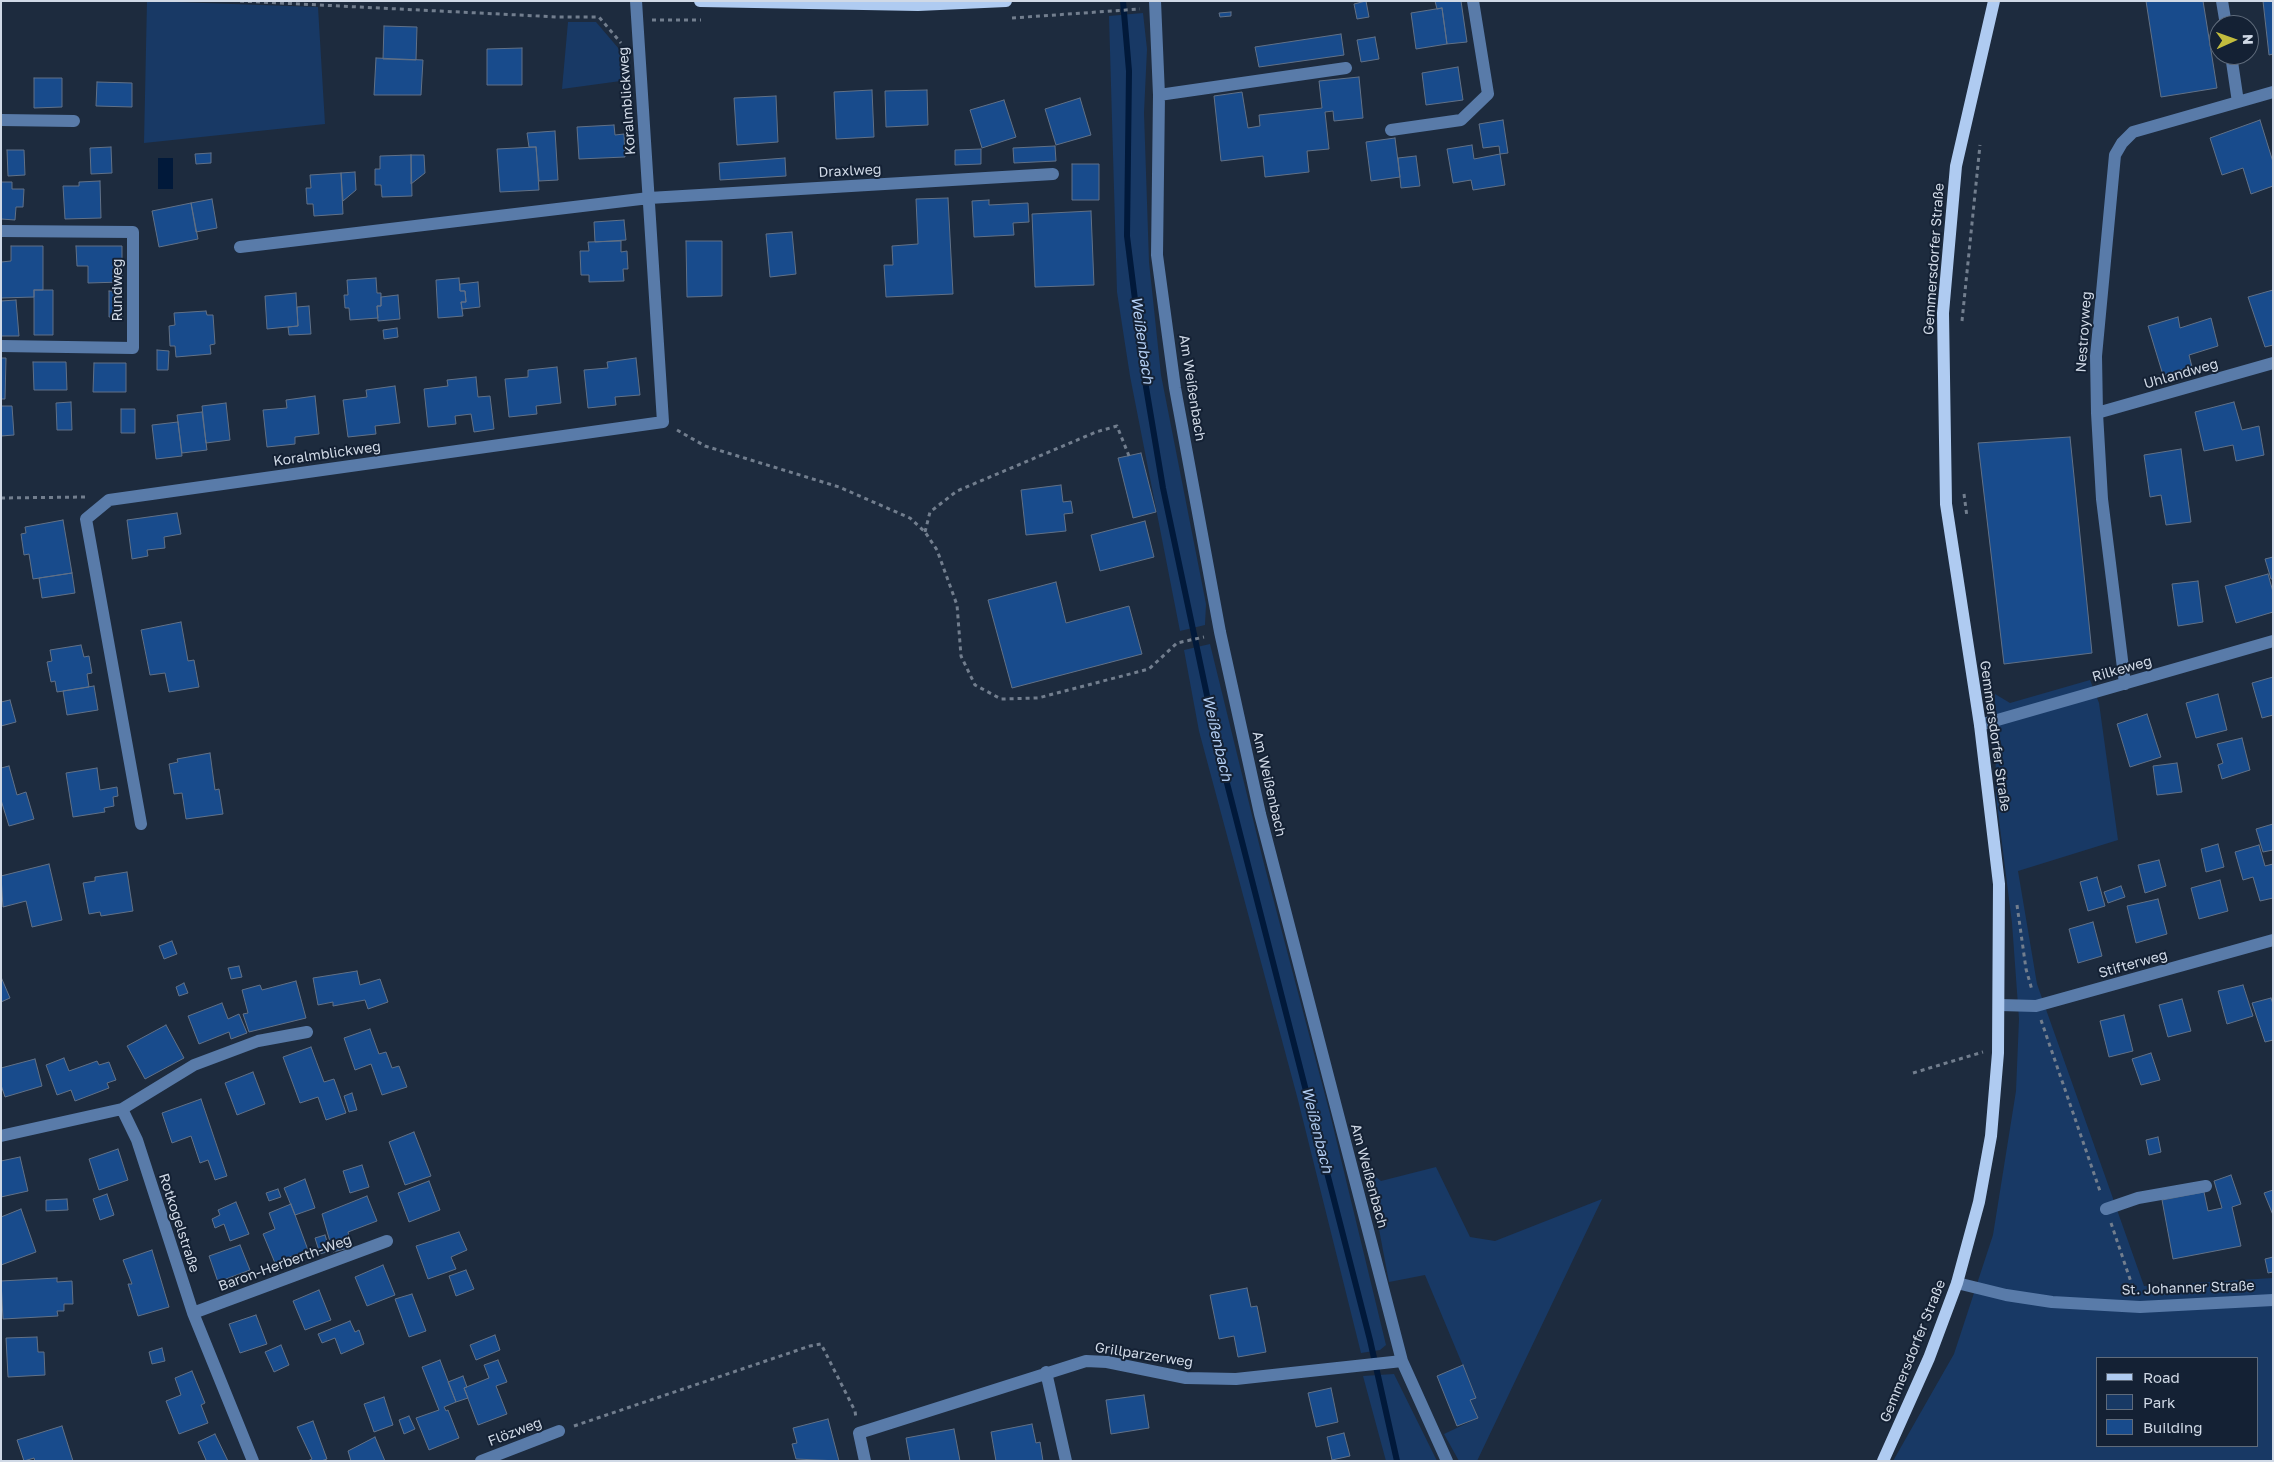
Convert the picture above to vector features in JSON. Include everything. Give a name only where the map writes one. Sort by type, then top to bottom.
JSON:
[{"type":"main road","points":[[700,1],[918,5],[1006,1]]},
{"type":"main road","name":"Gemmersdorfer Straße","points":[[1883,1461],[1929,1358],[1957,1283],[1979,1202],[1991,1136],[1998,1053],[2000,1005],[1999,884],[1980,725],[1946,504],[1943,313],[1956,166],[1994,1]]},
{"type":"street","name":"Koralmblickweg","points":[[97,510],[109,500],[663,422],[636,1]]},
{"type":"street","name":"Am Weißenbach","points":[[1155,1],[1158,95],[1157,255],[1175,388],[1220,632],[1260,814],[1399,1361],[1447,1461]]},
{"type":"street","points":[[1391,130],[1462,120],[1488,94],[1472,1]]},
{"type":"street","points":[[2222,1],[2224,15]]},
{"type":"street","points":[[2232,65],[2238,102]]},
{"type":"street","points":[[1158,95],[1346,68]]},
{"type":"street","name":"Nestroyweg","points":[[2125,684],[2102,499],[2097,413],[2096,356],[2115,155],[2122,142],[2133,132],[2273,92]]},
{"type":"street","points":[[1,120],[74,120]]},
{"type":"street","name":"Draxlweg","points":[[649,198],[1053,174]]},
{"type":"street","points":[[240,247],[649,198]]},
{"type":"street","name":"Rundweg","points":[[1,231],[134,232],[133,348],[1,346]]},
{"type":"street","name":"Uhlandweg","points":[[2097,413],[2273,363]]},
{"type":"street","points":[[97,510],[86,519],[141,824]]},
{"type":"street","name":"Rilkeweg","points":[[1980,725],[2273,641]]},
{"type":"street","name":"Stifterweg","points":[[2000,1005],[2036,1006],[2273,940]]},
{"type":"street","points":[[1,1136],[122,1109],[194,1065],[258,1041],[307,1032]]},
{"type":"street","name":"Rotkogelstraße","points":[[122,1109],[137,1140],[193,1313],[253,1461]]},
{"type":"street","points":[[2106,1209],[2138,1198],[2206,1186]]},
{"type":"street","name":"Baron-Herberth-Weg","points":[[193,1313],[387,1241]]},
{"type":"street","name":"St. Johanner Straße","points":[[1957,1283],[2006,1295],[2052,1302],[2140,1307],[2273,1300]]},
{"type":"street","name":"Grillparzerweg","points":[[859,1433],[1046,1372],[1086,1361],[1107,1362],[1186,1378],[1236,1379],[1399,1361]]},
{"type":"street","points":[[1046,1372],[1066,1461]]},
{"type":"street","name":"Flözweg","points":[[481,1461],[559,1431]]},
{"type":"street","points":[[859,1433],[865,1461]]},
{"type":"path","points":[[240,1],[558,17],[599,17],[626,48],[638,48]]},
{"type":"path","points":[[1109,10],[1140,9]]},
{"type":"path","points":[[1961,329],[1981,139]]},
{"type":"path","points":[[663,422],[705,446],[839,487],[910,518],[925,532],[937,550],[957,605],[961,656],[975,685],[1001,699],[1038,698],[1149,669],[1177,643],[1210,635]]},
{"type":"path","points":[[925,532],[930,512],[957,491],[1096,432],[1117,426],[1129,456]]},
{"type":"path","points":[[1964,486],[1968,524]]},
{"type":"path","points":[[1,498],[87,497],[97,510]]},
{"type":"path","points":[[2016,900],[2026,969],[2036,1006],[2140,1307]]},
{"type":"path","points":[[1914,1073],[1979,1052],[1998,1053]]},
{"type":"path","points":[[559,1431],[810,1346],[821,1344],[855,1411],[859,1433]]},
{"type":"green space","points":[[147,1],[318,7],[325,124],[144,143]]},
{"type":"green space","points":[[1143,13],[1147,49],[1144,113],[1149,262],[1161,375],[1206,604],[1205,625],[1180,631],[1130,376],[1117,292],[1109,16]]},
{"type":"green space","points":[[568,22],[596,22],[625,56],[628,80],[562,89]]},
{"type":"green space","points":[[1210,644],[1263,860],[1330,1114],[1386,1345],[1380,1350],[1361,1353],[1298,1100],[1199,731],[1184,650]]},
{"type":"green space","points":[[2090,680],[2099,703],[2118,840],[2018,871],[2037,984],[2144,1286],[2273,1278],[2273,1461],[1893,1461],[1954,1354],[1993,1235],[2016,1091],[2019,1019],[2012,923],[1996,796],[1995,694],[2010,703]]},
{"type":"green space","points":[[1436,1167],[1470,1237],[1495,1241],[1602,1199],[1477,1461],[1459,1461],[1444,1434],[1478,1418],[1470,1400],[1476,1397],[1425,1275],[1389,1282],[1368,1171],[1381,1181]]},
{"type":"green space","points":[[1394,1374],[1437,1461],[1386,1461],[1363,1376]]},
{"type":"shaded area","points":[[158,158],[173,158],[173,189],[158,189]]},
{"type":"building","points":[[1366,1],[1369,17],[1357,19],[1354,4]]},
{"type":"building","points":[[1435,1],[1461,1],[1467,42],[1447,44],[1442,8],[1437,9]]},
{"type":"building","points":[[2146,1],[2203,1],[2209,38],[2209,65],[2213,65],[2217,88],[2161,97]]},
{"type":"building","points":[[2263,1],[2273,1],[2273,54],[2269,55]]},
{"type":"building","points":[[1442,8],[1447,44],[1416,49],[1411,13]]},
{"type":"building","points":[[1231,12],[1231,16],[1220,17],[1219,13]]},
{"type":"building","points":[[384,26],[417,27],[416,60],[383,59]]},
{"type":"building","points":[[1341,34],[1344,55],[1259,67],[1255,47]]},
{"type":"building","points":[[1375,37],[1379,59],[1361,62],[1357,40]]},
{"type":"building","points":[[522,48],[522,85],[487,85],[487,49]]},
{"type":"building","points":[[376,58],[423,60],[421,95],[374,95]]},
{"type":"building","points":[[1458,67],[1463,100],[1426,105],[1422,73]]},
{"type":"building","points":[[1359,77],[1363,118],[1334,121],[1333,111],[1325,112],[1329,149],[1307,151],[1309,172],[1265,177],[1263,156],[1221,161],[1214,96],[1242,92],[1248,128],[1260,126],[1259,115],[1322,108],[1319,81]]},
{"type":"building","points":[[34,78],[62,78],[62,107],[34,108]]},
{"type":"building","points":[[97,82],[132,83],[132,107],[96,106]]},
{"type":"building","points":[[872,90],[874,137],[836,139],[834,92]]},
{"type":"building","points":[[927,90],[928,125],[886,127],[885,91]]},
{"type":"building","points":[[776,96],[778,142],[737,145],[734,98]]},
{"type":"building","points":[[1080,98],[1091,135],[1056,145],[1045,109]]},
{"type":"building","points":[[1004,100],[1016,137],[982,148],[970,110]]},
{"type":"building","points":[[1503,120],[1508,153],[1500,154],[1499,146],[1483,148],[1479,124]]},
{"type":"building","points":[[2260,120],[2273,162],[2273,186],[2251,194],[2243,168],[2222,175],[2210,138]]},
{"type":"building","points":[[614,125],[615,135],[624,134],[625,157],[579,159],[577,127]]},
{"type":"building","points":[[555,131],[558,180],[539,181],[536,147],[529,147],[527,133]]},
{"type":"building","points":[[1395,138],[1400,177],[1371,181],[1366,142]]},
{"type":"building","points":[[1472,145],[1474,159],[1500,154],[1505,185],[1473,190],[1471,180],[1453,183],[1447,149]]},
{"type":"building","points":[[1055,146],[1056,161],[1014,163],[1013,148]]},
{"type":"building","points":[[111,147],[112,173],[91,174],[90,148]]},
{"type":"building","points":[[536,147],[539,190],[500,192],[497,149]]},
{"type":"building","points":[[981,149],[981,164],[955,165],[955,150]]},
{"type":"building","points":[[7,150],[24,150],[25,175],[8,176]]},
{"type":"building","points":[[211,153],[211,163],[196,164],[195,154]]},
{"type":"building","points":[[411,155],[424,155],[425,173],[411,184]]},
{"type":"building","points":[[411,155],[412,196],[382,197],[381,185],[375,185],[375,169],[380,169],[380,156]]},
{"type":"building","points":[[1416,156],[1420,186],[1401,188],[1398,158]]},
{"type":"building","points":[[785,158],[786,176],[720,180],[719,163]]},
{"type":"building","points":[[1072,164],[1099,164],[1099,200],[1072,200]]},
{"type":"building","points":[[355,172],[356,190],[343,201],[341,173]]},
{"type":"building","points":[[341,173],[343,214],[314,216],[313,204],[307,204],[306,188],[311,188],[310,175]]},
{"type":"building","points":[[100,181],[101,218],[65,219],[63,186],[79,186],[79,182]]},
{"type":"building","points":[[1,182],[12,182],[12,189],[24,189],[23,207],[16,207],[15,220],[1,219]]},
{"type":"building","points":[[948,198],[953,294],[886,297],[884,265],[893,265],[892,246],[918,244],[916,199]]},
{"type":"building","points":[[212,199],[217,228],[196,232],[191,203]]},
{"type":"building","points":[[989,200],[989,205],[1028,203],[1029,222],[1013,223],[1014,235],[974,237],[972,201]]},
{"type":"building","points":[[191,203],[198,239],[159,247],[152,211]]},
{"type":"building","points":[[1091,211],[1094,285],[1035,287],[1032,214]]},
{"type":"building","points":[[624,220],[626,240],[595,242],[594,222]]},
{"type":"building","points":[[792,232],[796,274],[770,277],[766,234]]},
{"type":"building","points":[[621,241],[621,252],[627,251],[628,269],[623,269],[624,281],[589,282],[589,275],[581,275],[580,251],[589,251],[588,242]]},
{"type":"building","points":[[686,241],[722,241],[722,296],[687,297]]},
{"type":"building","points":[[11,246],[43,246],[43,290],[34,290],[34,297],[1,298],[1,262],[11,261]]},
{"type":"building","points":[[76,246],[122,246],[122,282],[88,283],[88,266],[77,266]]},
{"type":"building","points":[[376,278],[377,293],[381,293],[381,306],[377,306],[378,318],[350,320],[349,308],[345,308],[344,295],[348,295],[347,280]]},
{"type":"building","points":[[459,278],[460,291],[465,291],[466,302],[461,302],[463,316],[438,318],[436,280]]},
{"type":"building","points":[[478,282],[480,307],[462,309],[461,302],[466,302],[465,291],[460,291],[460,284]]},
{"type":"building","points":[[34,290],[53,290],[53,335],[34,335]]},
{"type":"building","points":[[2273,290],[2273,345],[2265,347],[2248,297]]},
{"type":"building","points":[[109,291],[122,291],[122,317],[109,317]]},
{"type":"building","points":[[296,293],[298,326],[267,329],[265,296]]},
{"type":"building","points":[[398,295],[400,319],[378,321],[377,306],[381,306],[381,297]]},
{"type":"building","points":[[16,300],[19,336],[1,336],[1,301]]},
{"type":"building","points":[[309,306],[311,334],[289,335],[288,327],[298,326],[297,307]]},
{"type":"building","points":[[206,311],[207,315],[213,315],[215,344],[210,345],[211,354],[176,357],[175,346],[170,346],[169,326],[175,325],[174,313]]},
{"type":"building","points":[[2178,317],[2180,328],[2211,318],[2218,346],[2189,355],[2192,367],[2163,375],[2148,326]]},
{"type":"building","points":[[397,328],[398,337],[384,339],[383,330]]},
{"type":"building","points":[[157,350],[169,351],[168,370],[157,370]]},
{"type":"building","points":[[1,358],[6,358],[5,399],[1,399]]},
{"type":"building","points":[[636,358],[640,395],[615,397],[616,405],[588,408],[584,370],[608,368],[607,362]]},
{"type":"building","points":[[33,362],[66,362],[67,390],[34,390]]},
{"type":"building","points":[[94,363],[126,363],[126,392],[93,392]]},
{"type":"building","points":[[557,367],[561,403],[536,406],[537,414],[509,417],[505,379],[528,377],[528,370]]},
{"type":"building","points":[[476,377],[478,397],[490,396],[494,429],[474,432],[471,414],[455,416],[456,424],[428,427],[424,389],[448,386],[447,380]]},
{"type":"building","points":[[395,386],[400,423],[375,426],[376,434],[348,437],[343,400],[367,397],[366,390]]},
{"type":"building","points":[[315,396],[319,434],[295,437],[295,444],[267,447],[263,410],[287,408],[286,400]]},
{"type":"building","points":[[71,402],[72,430],[57,430],[56,403]]},
{"type":"building","points":[[2234,402],[2242,430],[2259,426],[2264,455],[2236,461],[2233,445],[2204,451],[2195,412]]},
{"type":"building","points":[[226,403],[230,440],[206,443],[202,406]]},
{"type":"building","points":[[1,406],[12,406],[14,435],[1,436]]},
{"type":"building","points":[[121,409],[135,409],[135,433],[121,433]]},
{"type":"building","points":[[202,412],[207,450],[182,453],[177,415]]},
{"type":"building","points":[[178,422],[182,456],[156,459],[152,425]]},
{"type":"building","points":[[2070,437],[2092,653],[2004,664],[1978,443]]},
{"type":"building","points":[[2181,449],[2191,522],[2166,525],[2161,495],[2150,497],[2144,455]]},
{"type":"building","points":[[1141,453],[1156,512],[1133,518],[1118,458]]},
{"type":"building","points":[[1061,485],[1063,502],[1071,501],[1073,513],[1064,514],[1066,531],[1026,535],[1021,490]]},
{"type":"building","points":[[177,513],[181,534],[164,537],[165,548],[147,550],[148,556],[132,559],[127,520]]},
{"type":"building","points":[[63,520],[72,573],[33,579],[29,554],[24,555],[21,534],[26,533],[25,527]]},
{"type":"building","points":[[1145,521],[1154,557],[1100,571],[1091,535]]},
{"type":"building","points":[[2273,557],[2273,579],[2271,579],[2265,559]]},
{"type":"building","points":[[72,573],[75,593],[42,598],[39,578]]},
{"type":"building","points":[[2268,574],[2273,592],[2273,612],[2236,623],[2225,586]]},
{"type":"building","points":[[2198,581],[2203,622],[2178,626],[2172,584]]},
{"type":"building","points":[[1056,582],[1066,623],[1129,606],[1142,654],[1012,688],[988,600]]},
{"type":"building","points":[[181,622],[188,661],[194,660],[199,687],[169,692],[165,673],[150,675],[141,630]]},
{"type":"building","points":[[81,645],[84,657],[89,656],[92,673],[87,674],[89,687],[57,692],[55,681],[51,682],[47,662],[52,661],[50,650]]},
{"type":"building","points":[[2273,677],[2273,715],[2262,718],[2252,683]]},
{"type":"building","points":[[94,686],[98,710],[67,715],[63,691]]},
{"type":"building","points":[[2218,694],[2227,730],[2196,738],[2186,703]]},
{"type":"building","points":[[10,700],[16,722],[1,726],[1,702]]},
{"type":"building","points":[[2147,714],[2161,757],[2130,767],[2117,724]]},
{"type":"building","points":[[2242,738],[2250,770],[2222,779],[2218,765],[2223,763],[2217,744]]},
{"type":"building","points":[[210,753],[215,790],[219,789],[223,814],[186,819],[182,793],[174,794],[169,764],[178,762],[177,759]]},
{"type":"building","points":[[2177,763],[2182,792],[2157,795],[2153,766]]},
{"type":"building","points":[[9,766],[17,795],[26,792],[34,819],[9,826],[1,800],[1,768]]},
{"type":"building","points":[[97,768],[100,790],[117,787],[118,796],[113,797],[114,806],[104,808],[105,812],[73,817],[66,773]]},
{"type":"building","points":[[2273,824],[2273,850],[2263,852],[2256,829]]},
{"type":"building","points":[[2218,844],[2224,867],[2206,872],[2201,849]]},
{"type":"building","points":[[2259,845],[2265,866],[2273,864],[2273,898],[2260,901],[2253,877],[2243,880],[2235,852]]},
{"type":"building","points":[[2159,860],[2166,886],[2145,893],[2138,865]]},
{"type":"building","points":[[49,864],[62,920],[32,927],[26,901],[3,907],[1,876]]},
{"type":"building","points":[[127,872],[133,911],[101,916],[100,912],[89,914],[83,883],[95,881],[95,877]]},
{"type":"building","points":[[2097,877],[2105,906],[2088,911],[2080,882]]},
{"type":"building","points":[[2220,880],[2228,911],[2199,919],[2191,888]]},
{"type":"building","points":[[2121,886],[2125,897],[2108,903],[2104,892]]},
{"type":"building","points":[[2158,899],[2167,934],[2136,943],[2127,906]]},
{"type":"building","points":[[2093,922],[2102,956],[2078,963],[2069,929]]},
{"type":"building","points":[[172,941],[177,954],[164,959],[159,946]]},
{"type":"building","points":[[239,966],[242,977],[231,979],[228,968]]},
{"type":"building","points":[[357,971],[360,985],[380,979],[388,1002],[368,1009],[365,1000],[333,1006],[333,1002],[318,1005],[313,978]]},
{"type":"building","points":[[1,977],[10,998],[1,1002]]},
{"type":"building","points":[[296,981],[306,1018],[249,1032],[243,1014],[248,1013],[242,990],[260,985],[262,990]]},
{"type":"building","points":[[184,983],[188,993],[179,996],[176,987]]},
{"type":"building","points":[[2243,985],[2253,1016],[2227,1024],[2218,991]]},
{"type":"building","points":[[2271,998],[2273,1004],[2273,1040],[2265,1042],[2252,1003]]},
{"type":"building","points":[[2182,999],[2191,1031],[2168,1037],[2159,1005]]},
{"type":"building","points":[[222,1003],[228,1019],[239,1014],[247,1033],[231,1039],[229,1032],[199,1044],[188,1016]]},
{"type":"building","points":[[2124,1015],[2133,1051],[2109,1057],[2100,1021]]},
{"type":"building","points":[[166,1025],[184,1058],[145,1079],[127,1046]]},
{"type":"building","points":[[370,1029],[379,1054],[386,1052],[392,1068],[399,1066],[407,1087],[382,1095],[371,1064],[355,1070],[344,1038]]},
{"type":"building","points":[[311,1047],[324,1082],[334,1079],[346,1113],[326,1120],[318,1097],[300,1103],[283,1057]]},
{"type":"building","points":[[2151,1053],[2160,1080],[2141,1085],[2132,1059]]},
{"type":"building","points":[[64,1058],[69,1071],[97,1061],[99,1065],[109,1062],[116,1080],[107,1083],[109,1088],[75,1101],[71,1090],[57,1095],[46,1065]]},
{"type":"building","points":[[35,1059],[42,1086],[5,1097],[1,1085],[1,1068]]},
{"type":"building","points":[[253,1072],[265,1104],[237,1115],[225,1083]]},
{"type":"building","points":[[352,1093],[357,1110],[349,1112],[344,1096]]},
{"type":"building","points":[[201,1099],[227,1176],[215,1180],[208,1160],[200,1163],[191,1136],[172,1143],[162,1113]]},
{"type":"building","points":[[414,1132],[431,1176],[405,1185],[389,1142]]},
{"type":"building","points":[[2158,1137],[2161,1152],[2149,1155],[2146,1140]]},
{"type":"building","points":[[118,1149],[128,1180],[99,1190],[89,1159]]},
{"type":"building","points":[[20,1157],[28,1191],[1,1197],[1,1161]]},
{"type":"building","points":[[362,1165],[369,1187],[350,1193],[343,1171]]},
{"type":"building","points":[[2231,1175],[2241,1204],[2232,1207],[2241,1246],[2173,1259],[2162,1200],[2204,1192],[2208,1211],[2222,1208],[2214,1181]]},
{"type":"building","points":[[305,1179],[315,1208],[295,1215],[284,1188]]},
{"type":"building","points":[[429,1181],[440,1210],[409,1222],[398,1193]]},
{"type":"building","points":[[278,1189],[281,1197],[269,1201],[266,1193]]},
{"type":"building","points":[[2273,1190],[2273,1215],[2264,1193]]},
{"type":"building","points":[[107,1194],[114,1215],[100,1220],[93,1199]]},
{"type":"building","points":[[367,1196],[377,1221],[348,1232],[352,1247],[333,1252],[322,1214]]},
{"type":"building","points":[[67,1199],[68,1210],[46,1211],[46,1200]]},
{"type":"building","points":[[236,1202],[249,1234],[230,1241],[224,1224],[215,1228],[212,1219],[220,1215],[218,1210]]},
{"type":"building","points":[[291,1204],[308,1250],[275,1263],[263,1234],[275,1229],[269,1213]]},
{"type":"building","points":[[21,1209],[36,1252],[1,1265],[1,1217]]},
{"type":"building","points":[[459,1232],[467,1250],[451,1257],[456,1269],[428,1279],[416,1246]]},
{"type":"building","points":[[325,1235],[330,1251],[320,1254],[315,1238]]},
{"type":"building","points":[[240,1245],[250,1270],[218,1282],[209,1256]]},
{"type":"building","points":[[152,1250],[169,1307],[138,1316],[128,1284],[132,1284],[123,1260]]},
{"type":"building","points":[[2273,1257],[2273,1272],[2268,1273],[2265,1259]]},
{"type":"building","points":[[383,1265],[395,1295],[367,1306],[355,1277]]},
{"type":"building","points":[[466,1270],[474,1289],[456,1296],[449,1276]]},
{"type":"building","points":[[57,1278],[57,1282],[72,1281],[73,1304],[64,1304],[64,1311],[57,1311],[58,1316],[3,1319],[1,1281]]},
{"type":"building","points":[[1247,1288],[1251,1307],[1257,1306],[1266,1352],[1238,1357],[1234,1336],[1219,1339],[1210,1295]]},
{"type":"building","points":[[319,1290],[331,1320],[305,1330],[293,1301]]},
{"type":"building","points":[[412,1294],[426,1331],[409,1337],[395,1299]]},
{"type":"building","points":[[256,1315],[267,1344],[240,1353],[229,1324]]},
{"type":"building","points":[[350,1321],[355,1332],[359,1330],[364,1344],[341,1354],[335,1338],[322,1343],[318,1334]]},
{"type":"building","points":[[495,1335],[500,1350],[476,1360],[470,1345]]},
{"type":"building","points":[[37,1337],[38,1352],[44,1352],[45,1375],[8,1377],[6,1338]]},
{"type":"building","points":[[281,1345],[289,1365],[274,1372],[265,1352]]},
{"type":"building","points":[[162,1348],[165,1361],[152,1364],[149,1352]]},
{"type":"building","points":[[440,1360],[456,1402],[444,1407],[446,1411],[448,1410],[459,1438],[429,1450],[416,1418],[439,1410],[422,1367]]},
{"type":"building","points":[[498,1360],[507,1382],[496,1386],[507,1414],[478,1425],[464,1388],[489,1378],[484,1365]]},
{"type":"building","points":[[1463,1365],[1476,1398],[1470,1400],[1478,1418],[1457,1426],[1437,1376]]},
{"type":"building","points":[[192,1371],[205,1403],[201,1405],[208,1423],[179,1434],[166,1401],[181,1395],[175,1378]]},
{"type":"building","points":[[463,1376],[467,1387],[464,1388],[468,1398],[456,1402],[448,1382]]},
{"type":"building","points":[[1331,1388],[1338,1422],[1316,1427],[1308,1393]]},
{"type":"building","points":[[1144,1395],[1149,1428],[1111,1434],[1106,1400]]},
{"type":"building","points":[[384,1397],[393,1425],[374,1432],[364,1404]]},
{"type":"building","points":[[409,1416],[415,1429],[404,1434],[399,1420]]},
{"type":"building","points":[[828,1419],[839,1461],[796,1459],[792,1444],[797,1443],[793,1428]]},
{"type":"building","points":[[313,1421],[327,1459],[321,1461],[308,1461],[312,1459],[297,1427]]},
{"type":"building","points":[[1032,1424],[1036,1443],[1040,1442],[1043,1461],[996,1461],[991,1432]]},
{"type":"building","points":[[62,1426],[73,1461],[35,1461],[34,1458],[24,1461],[17,1440]]},
{"type":"building","points":[[954,1429],[960,1461],[910,1461],[906,1438]]},
{"type":"building","points":[[1344,1433],[1350,1456],[1332,1460],[1327,1437]]},
{"type":"building","points":[[215,1434],[228,1461],[204,1461],[206,1460],[198,1442]]},
{"type":"building","points":[[375,1437],[385,1461],[351,1461],[348,1451]]},
{"type":"waterway","name":"Weißenbach","points":[[1123,1],[1129,71],[1127,236],[1146,387],[1163,488],[1219,752],[1370,1340],[1397,1461]]}]
